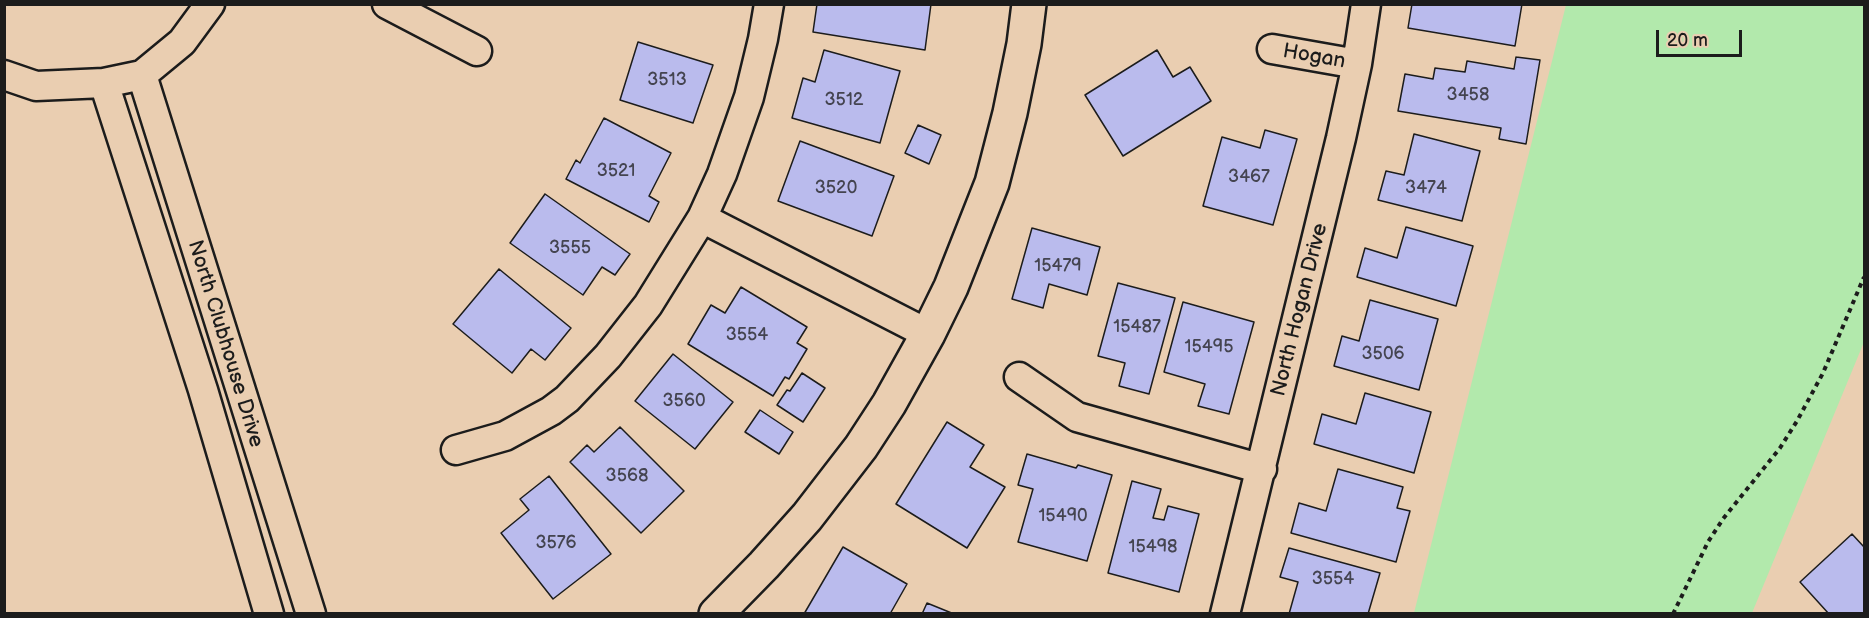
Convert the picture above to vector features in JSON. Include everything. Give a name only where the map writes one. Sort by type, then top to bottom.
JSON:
[{"type":"street","points":[[4,75],[36,86],[104,83],[142,75],[182,42],[210,4]]},
{"type":"street","points":[[387,4],[477,51]]},
{"type":"street","points":[[456,450],[505,436],[551,411],[567,399],[608,356],[648,305],[702,218],[722,174],[749,97],[769,4]]},
{"type":"street","points":[[716,614],[807,517],[861,447],[889,404],[927,334],[951,287],[992,183],[1010,113],[1024,44],[1029,4]]},
{"type":"street","name":"North Hogan Drive","points":[[1225,614],[1262,469],[1357,64],[1366,4]]},
{"type":"street","name":"Hogan","points":[[1272,49],[1357,64]]},
{"type":"street","name":"North Clubhouse Drive","points":[[142,75],[311,614]]},
{"type":"street","name":"North Clubhouse Drive","points":[[104,83],[203,390],[269,614]]},
{"type":"street","points":[[702,218],[927,334]]},
{"type":"street","points":[[1018,376],[1077,417],[1262,469]]},
{"type":"path","points":[[1673,614],[1708,542],[1723,519],[1780,448],[1797,421],[1823,373],[1864,277]]},
{"type":"green space","points":[[1566,5],[1864,5],[1864,342],[1752,613],[1414,613]]},
{"type":"building","points":[[817,4],[931,4],[925,50],[813,32]]},
{"type":"building","points":[[1412,4],[1522,4],[1515,46],[1408,28]]},
{"type":"building","points":[[638,42],[713,65],[693,123],[620,100]]},
{"type":"building","points":[[824,50],[900,71],[880,143],[792,118],[803,78],[815,82]]},
{"type":"building","points":[[1157,50],[1173,77],[1190,67],[1211,101],[1123,156],[1085,95]]},
{"type":"building","points":[[1516,57],[1540,60],[1526,144],[1499,139],[1501,128],[1398,111],[1405,74],[1433,79],[1435,68],[1465,72],[1467,61],[1514,69]]},
{"type":"building","points":[[604,118],[671,153],[649,196],[659,202],[649,222],[566,179],[576,160],[580,163]]},
{"type":"building","points":[[918,125],[941,135],[929,164],[905,153]]},
{"type":"building","points":[[1265,130],[1297,139],[1273,225],[1203,206],[1222,137],[1260,148]]},
{"type":"building","points":[[1414,134],[1480,151],[1462,221],[1378,200],[1386,171],[1404,175]]},
{"type":"building","points":[[800,141],[894,176],[872,236],[778,201]]},
{"type":"building","points":[[545,194],[630,254],[615,275],[602,267],[583,295],[510,243]]},
{"type":"building","points":[[1406,227],[1473,246],[1456,306],[1357,277],[1365,248],[1397,258]]},
{"type":"building","points":[[1032,228],[1100,247],[1087,295],[1049,284],[1043,308],[1012,299]]},
{"type":"building","points":[[499,269],[571,328],[545,360],[531,349],[512,373],[453,324]]},
{"type":"building","points":[[1118,283],[1175,298],[1149,394],[1119,386],[1125,363],[1098,356]]},
{"type":"building","points":[[741,287],[807,327],[797,343],[807,349],[789,379],[785,377],[773,396],[688,344],[711,305],[725,313]]},
{"type":"building","points":[[1370,300],[1438,319],[1419,390],[1334,366],[1342,336],[1359,341]]},
{"type":"building","points":[[1183,302],[1254,322],[1229,414],[1198,406],[1205,384],[1164,372]]},
{"type":"building","points":[[673,354],[733,402],[695,449],[635,401]]},
{"type":"building","points":[[802,373],[825,388],[803,422],[777,405]]},
{"type":"building","points":[[1365,393],[1431,412],[1414,473],[1314,444],[1322,414],[1356,424]]},
{"type":"building","points":[[760,410],[793,432],[779,454],[745,432]]},
{"type":"building","points":[[947,422],[984,445],[970,467],[1005,487],[967,548],[896,504]]},
{"type":"building","points":[[620,427],[684,491],[641,533],[570,462],[587,445],[594,452]]},
{"type":"building","points":[[1027,454],[1076,468],[1078,465],[1112,475],[1087,561],[1018,542],[1033,489],[1018,485]]},
{"type":"building","points":[[1338,469],[1403,487],[1397,508],[1410,511],[1396,562],[1291,533],[1299,503],[1326,511]]},
{"type":"building","points":[[549,476],[611,554],[553,599],[501,533],[529,510],[520,499]]},
{"type":"building","points":[[1132,481],[1161,489],[1153,518],[1164,520],[1168,506],[1199,514],[1179,592],[1108,573]]},
{"type":"building","points":[[1852,534],[1864,547],[1864,614],[1829,614],[1800,582]]},
{"type":"building","points":[[843,547],[907,584],[890,614],[804,614]]},
{"type":"building","points":[[1289,548],[1380,573],[1368,614],[1289,614],[1298,582],[1280,577]]},
{"type":"building","points":[[927,603],[954,614],[922,614]]}]
